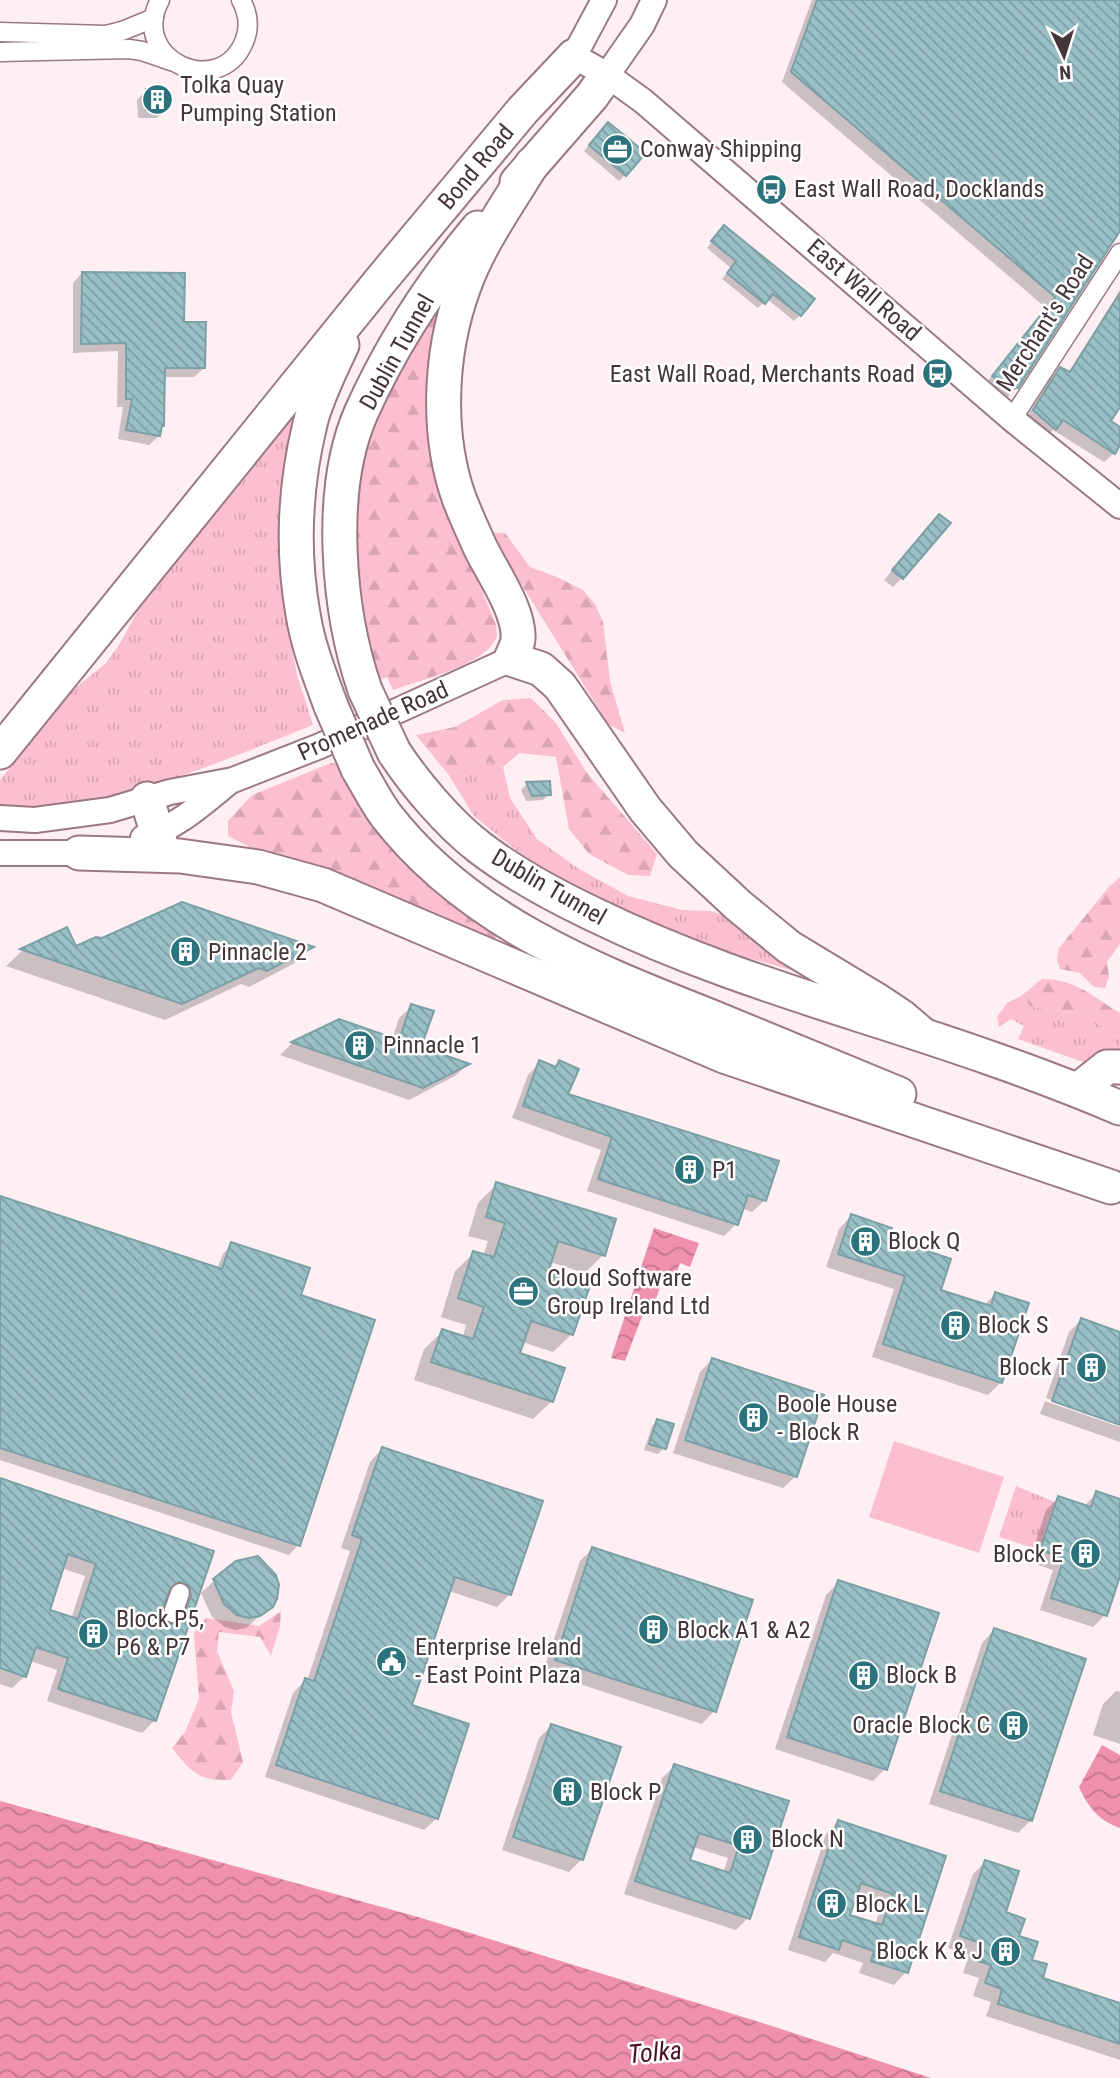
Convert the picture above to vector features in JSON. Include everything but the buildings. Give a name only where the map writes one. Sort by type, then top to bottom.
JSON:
[{"type":"highway","name":"Bond Road","points":[[381,280],[523,110],[573,56]]},
{"type":"highway","name":"Bond Road","points":[[532,164],[607,75]]},
{"type":"highway","name":"Dublin Tunnel","points":[[532,164],[450,261],[423,300],[360,415],[344,480],[340,555],[347,618],[365,690],[394,752],[412,780],[477,846],[542,890],[652,943],[740,976],[923,1035],[1078,1090],[1120,1108]]},
{"type":"highway","points":[[532,164],[485,242],[463,288],[447,357],[443,400],[452,468],[459,496],[480,546],[512,608],[518,639],[511,659],[541,670],[560,686],[645,810],[682,854],[789,947],[876,999],[923,1035]]},
{"type":"highway","name":"Dublin Tunnel","points":[[381,280],[341,348],[310,422],[298,488],[296,560],[303,616],[317,671],[358,769],[385,814],[425,858],[483,907],[533,939],[597,971],[964,1121],[1115,1189]]},
{"type":"highway","points":[[0,752],[381,280]]},
{"type":"highway","points":[[148,799],[161,844]]},
{"type":"highway","points":[[79,853],[161,844],[323,885],[724,1056],[1115,1189]]},
{"type":"highway","points":[[1078,1090],[1107,1067],[1120,1067]]},
{"type":"main road","points":[[573,56],[604,0]]},
{"type":"main road","points":[[607,75],[642,25],[654,0]]},
{"type":"main road","name":"East Wall Road","points":[[573,56],[607,75],[643,101],[1012,419],[1120,506]]},
{"type":"main road","name":"Promenade Road","points":[[0,818],[35,820],[110,810],[170,792],[233,780],[320,746],[511,659]]},
{"type":"main road","name":"Promenade Road","points":[[161,844],[182,820],[233,780]]},
{"type":"main road","points":[[0,853],[79,853]]},
{"type":"street","points":[[160,0],[154,18],[154,31],[158,44],[171,61]]},
{"type":"street","points":[[0,52],[130,49],[183,67],[207,70],[218,67],[235,56],[247,33],[246,13],[241,0]]},
{"type":"street","points":[[0,32],[106,35],[122,32],[154,18]]},
{"type":"street","name":"Merchant's Road","points":[[1012,419],[1120,253]]},
{"type":"street","points":[[173,1613],[180,1593]]},
{"type":"green space","points":[[442,287],[459,537],[496,624],[497,635],[482,655],[468,663],[393,690],[387,677],[379,680],[359,604],[357,520],[360,481],[369,432]]},
{"type":"green space","points":[[303,405],[289,581],[289,632],[297,675],[313,725],[199,770],[121,794],[41,807],[0,808],[0,780],[73,690],[106,663],[141,605]]},
{"type":"green space","points":[[489,532],[505,533],[530,567],[583,590],[595,604],[603,622],[610,681],[625,733],[608,724]]},
{"type":"green space","points":[[531,698],[556,723],[587,773],[657,854],[650,876],[628,875],[589,854],[569,829],[556,757],[519,753],[503,767],[484,760],[448,774],[416,735],[455,727],[503,700]]},
{"type":"green space","points":[[484,760],[503,767],[510,798],[537,839],[579,869],[628,896],[682,910],[710,911],[730,916],[802,973],[688,941],[597,903],[527,859],[474,816],[448,774]]},
{"type":"green space","points":[[331,763],[337,764],[342,775],[498,937],[483,942],[228,836],[228,821],[252,795]]},
{"type":"green space","points":[[1120,877],[1120,944],[1107,962],[1109,976],[1105,988],[1094,987],[1080,973],[1060,969],[1057,960],[1059,948]]},
{"type":"green space","points":[[1042,979],[1075,986],[1120,1013],[1120,1036],[1116,1037],[1085,1014],[1031,1007],[1021,996]]},
{"type":"green space","points":[[1021,996],[1031,1007],[1085,1014],[1116,1037],[1120,1036],[1120,1063],[1086,1063],[1018,1039],[1024,1026],[1011,1019],[999,1027],[997,1017],[1007,1003]]},
{"type":"green space","points":[[894,1441],[1004,1477],[979,1553],[869,1517]]},
{"type":"green space","points":[[1016,1486],[1055,1502],[1040,1550],[999,1537]]},
{"type":"green space","points":[[281,1611],[280,1626],[271,1656],[260,1637],[219,1632],[217,1651],[234,1691],[231,1712],[243,1762],[231,1780],[211,1779],[197,1774],[172,1748],[185,1732],[199,1699],[194,1633],[206,1618],[259,1626]]},
{"type":"water","points":[[654,1228],[699,1243],[690,1267],[680,1263],[672,1287],[661,1284],[650,1317],[643,1314],[625,1361],[611,1358]]},
{"type":"water","points":[[1102,1745],[1120,1755],[1120,1828],[1095,1812],[1079,1787]]},
{"type":"water","name":"Tolka","points":[[0,1801],[418,1917],[931,2078],[0,2078]]},
{"type":"place","name":"Tolka Quay Pumping Station","points":[[157,99]]},
{"type":"place","name":"Conway Shipping","points":[[617,149]]},
{"type":"place","name":"East Wall Road, Docklands","points":[[771,189]]},
{"type":"place","name":"East Wall Road, Merchants Road","points":[[938,374]]},
{"type":"place","name":"Pinnacle 2","points":[[185,952]]},
{"type":"place","name":"Pinnacle 1","points":[[360,1045]]},
{"type":"place","name":"P1","points":[[689,1170]]},
{"type":"place","name":"Block Q","points":[[865,1241]]},
{"type":"place","name":"Cloud Software Group Ireland Ltd","points":[[524,1292]]},
{"type":"place","name":"Block S","points":[[955,1325]]},
{"type":"place","name":"Block T","points":[[1092,1367]]},
{"type":"place","name":"Boole House - Block R","points":[[754,1418]]},
{"type":"place","name":"Block E","points":[[1086,1554]]},
{"type":"place","name":"Block A1 & A2","points":[[654,1630]]},
{"type":"place","name":"Block P5, P6 & P7","points":[[93,1633]]},
{"type":"place","name":"Enterprise Ireland - East Point Plaza","points":[[392,1661]]},
{"type":"place","name":"Block B","points":[[863,1675]]},
{"type":"place","name":"Oracle Block C","points":[[1013,1725]]},
{"type":"place","name":"Block P","points":[[567,1792]]},
{"type":"place","name":"Block N","points":[[748,1839]]},
{"type":"place","name":"Block L","points":[[832,1904]]},
{"type":"place","name":"Block K & J","points":[[1006,1951]]}]
